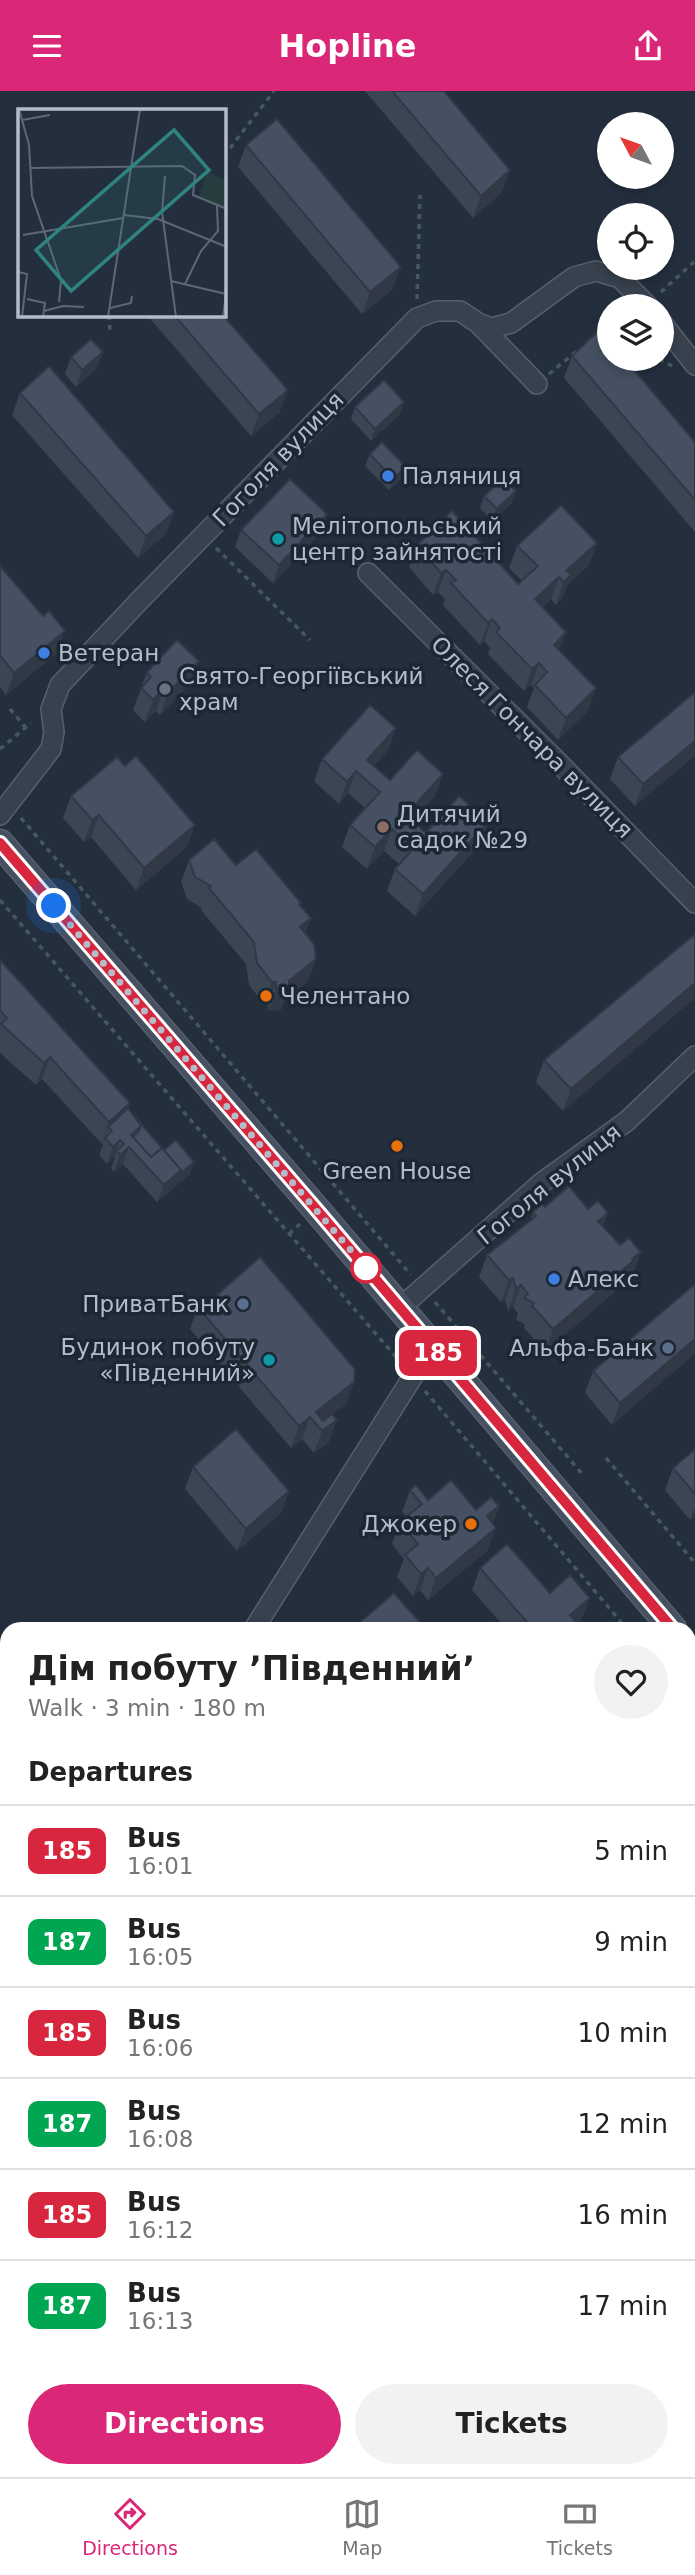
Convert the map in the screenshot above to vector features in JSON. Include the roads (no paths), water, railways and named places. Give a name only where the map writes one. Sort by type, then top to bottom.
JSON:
[{"type":"main road","points":[[0,843],[667,1622]]},
{"type":"street","points":[[478,323],[492,328],[511,323],[574,277],[596,271],[621,278],[636,294]]},
{"type":"street","name":"Гоголя вулиця","points":[[8,813],[51,749],[54,732],[51,709],[60,685],[203,535],[417,318],[436,311],[460,311],[478,323]]},
{"type":"street","points":[[478,323],[537,384]]},
{"type":"street","points":[[674,338],[695,365]]},
{"type":"street","name":"Олеся Гончара вулиця","points":[[368,573],[695,903]]},
{"type":"street","name":"Гоголя вулиця","points":[[400,1308],[540,1184],[627,1121],[695,1056]]},
{"type":"street","points":[[258,1622],[432,1346]]},
{"type":"place","name":"Паляниця","points":[[388,476]]},
{"type":"place","name":"Мелітопольський центр зайнятості","points":[[278,539]]},
{"type":"place","name":"Ветеран","points":[[44,653]]},
{"type":"place","name":"Свято-Георгіївський храм","points":[[165,689]]},
{"type":"place","name":"Дитячий садок №29","points":[[383,827]]},
{"type":"place","name":"Челентано","points":[[266,996]]},
{"type":"place","name":"Green House","points":[[397,1146]]},
{"type":"place","name":"Алекс","points":[[554,1279]]},
{"type":"place","name":"ПриватБанк","points":[[243,1304]]},
{"type":"place","name":"Альфа-Банк","points":[[668,1348]]},
{"type":"place","name":"Будинок побуту «Південний»","points":[[269,1360]]},
{"type":"place","name":"Джокер","points":[[471,1524]]}]
